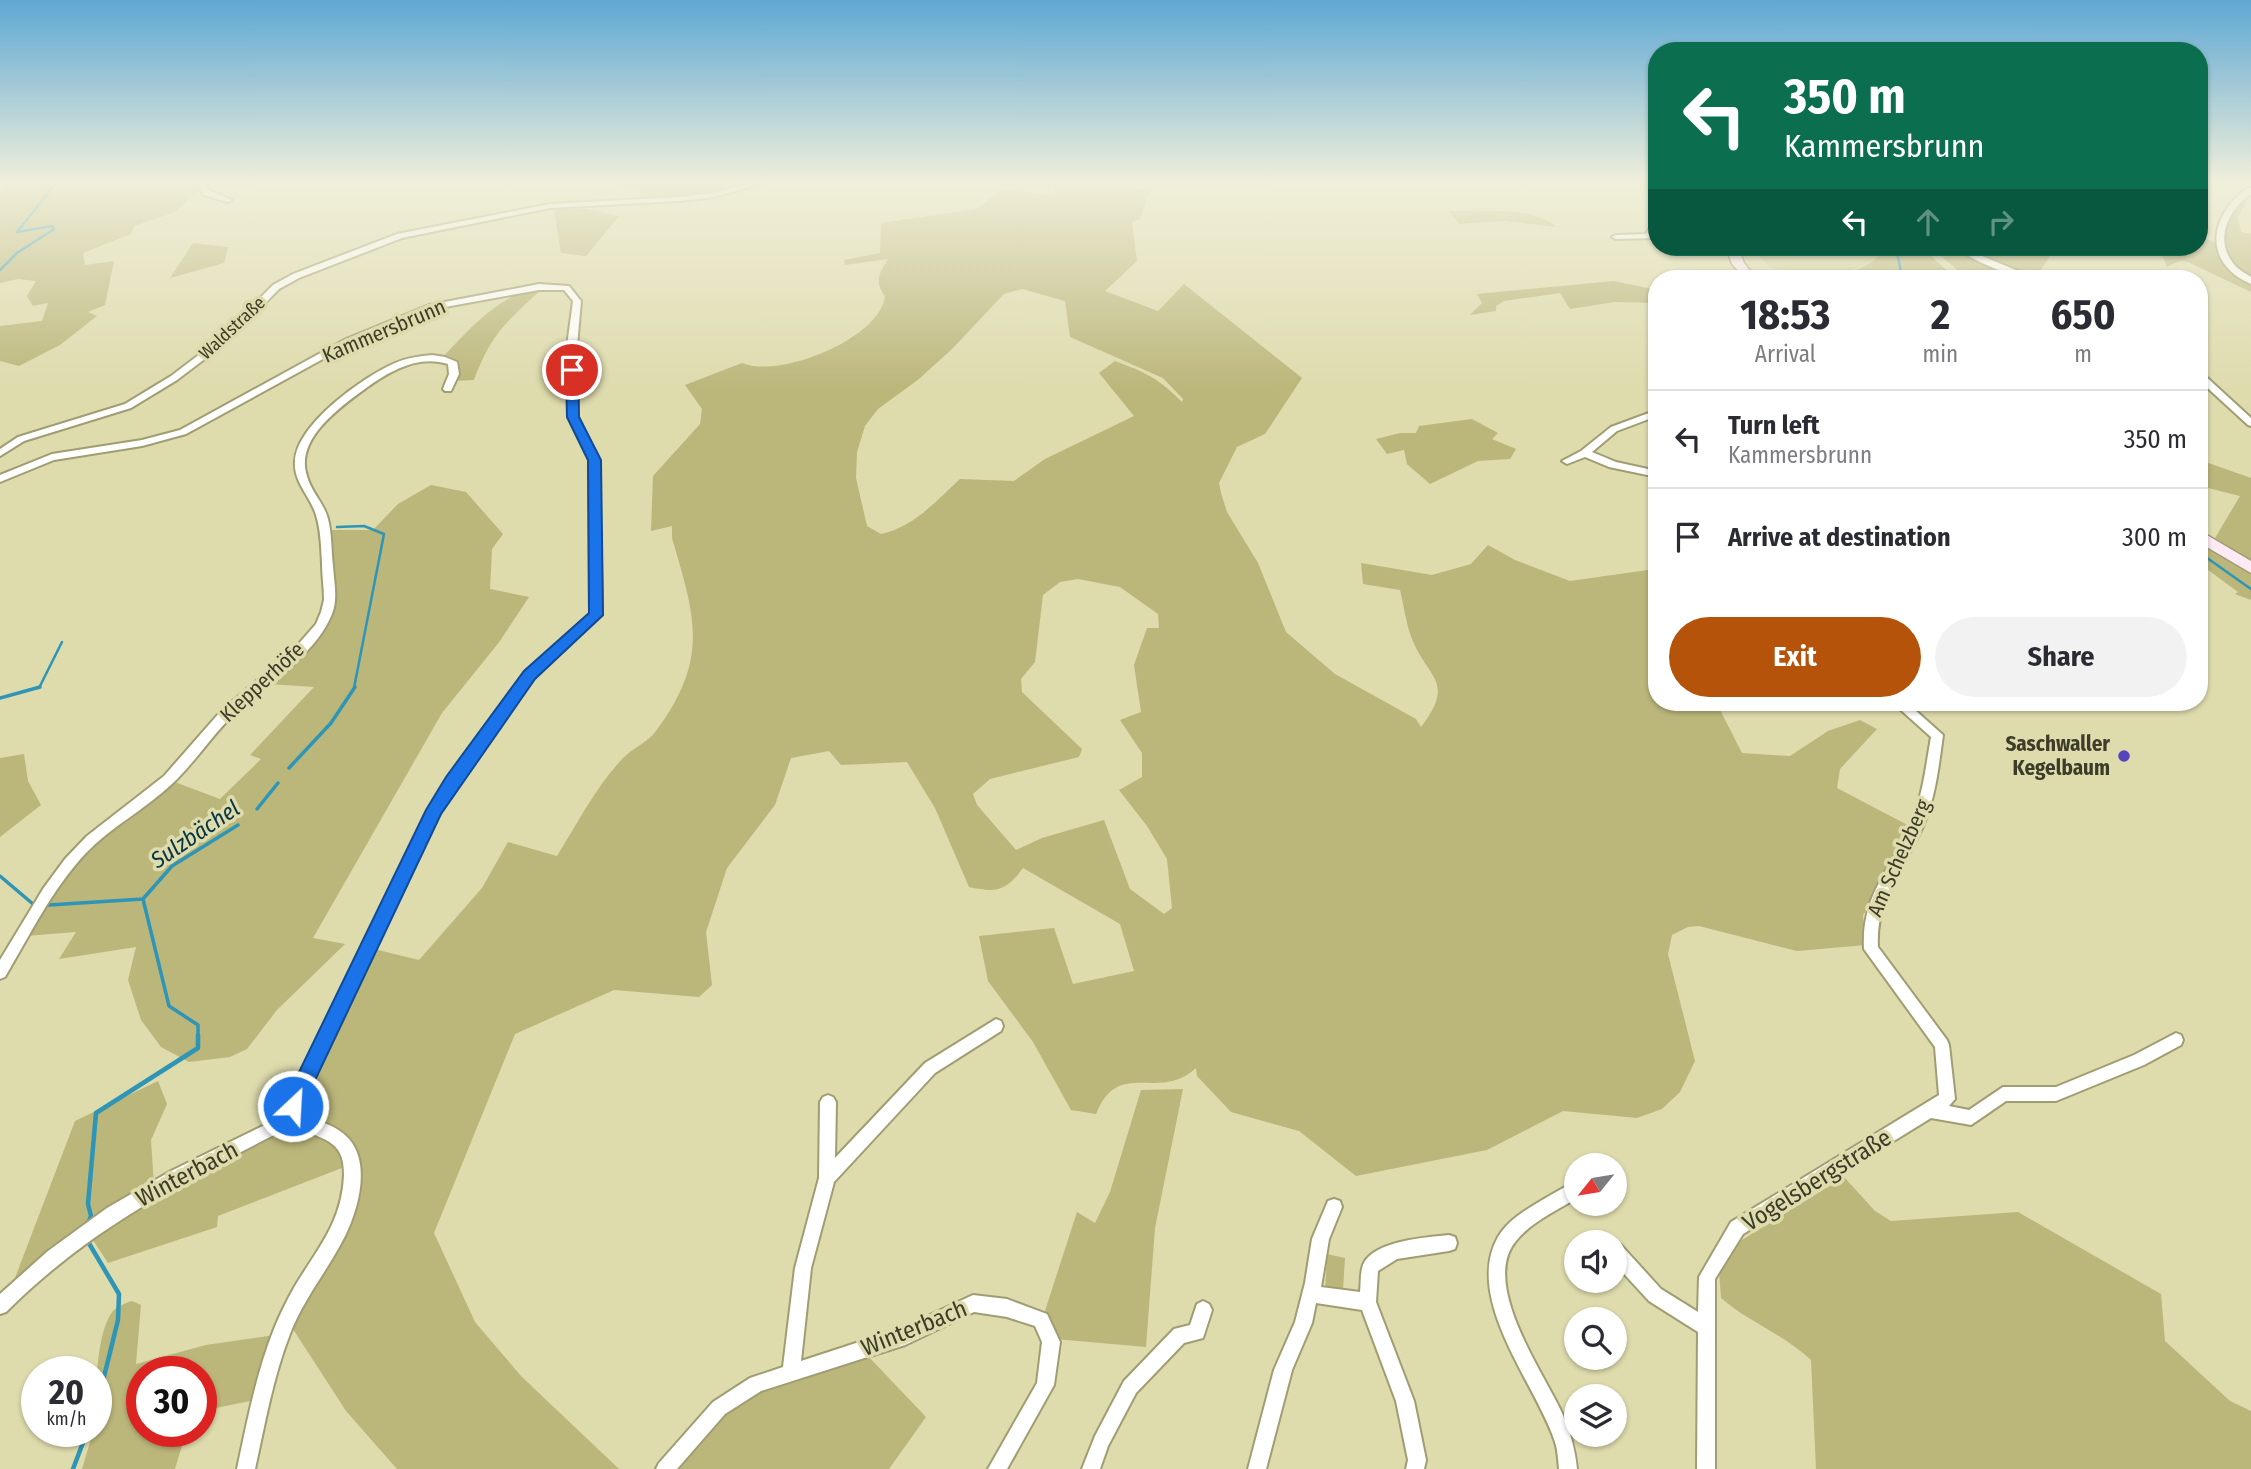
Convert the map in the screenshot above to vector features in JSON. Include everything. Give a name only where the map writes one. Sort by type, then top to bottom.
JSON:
[{"type":"main road","points":[[2208,541],[2251,568]]},
{"type":"street","name":"Waldstraße","points":[[0,453],[22,439],[139,401],[224,340],[276,288],[296,276],[362,251]]},
{"type":"street","points":[[2222,251],[2230,266],[2251,281]]},
{"type":"street","points":[[1974,256],[2010,270]]},
{"type":"street","name":"Kammersbrunn","points":[[0,479],[52,457],[142,443],[183,432],[349,341],[443,303],[539,287],[566,288],[576,301],[572,346],[573,417],[594,460],[596,615],[529,675],[452,782],[435,810],[284,1124]]},
{"type":"street","name":"Klepperhöfe","points":[[0,973],[57,879],[82,848],[170,779],[197,750],[210,729],[279,671],[326,613],[330,596],[326,531],[320,510],[300,473],[301,455],[308,438],[338,404],[401,362],[431,358],[452,362],[454,374],[448,389]]},
{"type":"street","points":[[2208,383],[2251,423]]},
{"type":"street","points":[[1567,461],[1585,453],[1614,429],[1648,416]]},
{"type":"street","points":[[1585,453],[1613,465],[1648,472]]},
{"type":"street","name":"Am Schelzberg","points":[[1909,711],[1937,735],[1928,794],[1915,829],[1870,913],[1871,949],[1942,1045],[1947,1099],[1929,1110]]},
{"type":"street","points":[[827,1178],[930,1068],[996,1026]]},
{"type":"street","points":[[1929,1110],[1971,1118],[2003,1094],[2056,1094],[2138,1060],[2176,1040]]},
{"type":"street","points":[[791,1370],[803,1268],[827,1178],[828,1102]]},
{"type":"street","name":"Vogelsbergstraße","points":[[1706,1469],[1707,1277],[1737,1228],[1929,1110]]},
{"type":"street","points":[[246,1469],[272,1359],[292,1310],[340,1233],[350,1208],[350,1153],[341,1138],[323,1130],[284,1124]]},
{"type":"street","name":"Winterbach","points":[[0,1306],[20,1284],[86,1232],[168,1181],[284,1124]]},
{"type":"street","points":[[1564,1198],[1513,1231],[1503,1244],[1494,1270],[1511,1330],[1564,1442],[1567,1469]]},
{"type":"street","points":[[1257,1469],[1283,1370],[1303,1324],[1310,1294],[1315,1285],[1318,1251],[1334,1208]]},
{"type":"street","points":[[1415,1469],[1417,1460],[1405,1401],[1368,1302],[1370,1267],[1383,1254],[1410,1247],[1449,1243]]},
{"type":"street","points":[[1627,1264],[1655,1295],[1706,1327]]},
{"type":"street","points":[[1310,1294],[1368,1302]]},
{"type":"street","name":"Winterbach","points":[[665,1469],[719,1408],[755,1384],[791,1370],[905,1336],[973,1303],[1007,1308],[1041,1320],[1051,1342],[1045,1385],[997,1469]]},
{"type":"street","points":[[1091,1469],[1101,1442],[1130,1387],[1180,1335],[1197,1332],[1203,1310]]},
{"type":"shaded area","points":[[0,251],[89,251],[83,253],[85,265],[114,261],[105,305],[88,312],[97,316],[60,345],[19,366],[0,361],[0,326],[42,321],[48,303],[33,306],[27,296],[36,281],[18,279],[0,283]]},
{"type":"shaded area","points":[[188,251],[227,251],[224,263],[170,278]]},
{"type":"shaded area","points":[[561,251],[590,251],[586,256],[561,253]]},
{"type":"shaded area","points":[[880,251],[1136,251],[1137,261],[1105,291],[1158,311],[1184,284],[1302,378],[1265,434],[1237,447],[1219,483],[1227,512],[1258,563],[1286,632],[1335,674],[1416,719],[1421,727],[1437,699],[1436,681],[1412,639],[1400,590],[1363,584],[1361,563],[1432,575],[1471,564],[1488,545],[1515,560],[1570,581],[1648,570],[1648,711],[1721,711],[1742,753],[1790,756],[1828,731],[1860,720],[1877,729],[1840,769],[1837,788],[1919,831],[1863,915],[1866,945],[1797,951],[1699,926],[1688,927],[1672,935],[1668,954],[1695,1061],[1680,1092],[1662,1109],[1637,1118],[1563,1111],[1487,1150],[1356,1176],[1299,1131],[1231,1112],[1197,1076],[1196,1068],[1182,1078],[1168,1082],[1128,1084],[1116,1088],[1105,1097],[1096,1114],[1071,1110],[1033,1042],[988,981],[979,936],[1054,928],[1073,984],[1134,971],[1120,924],[1023,868],[1006,886],[993,890],[969,887],[935,808],[907,762],[841,765],[829,751],[791,758],[775,805],[727,868],[706,932],[712,985],[699,997],[614,990],[515,1034],[434,1233],[475,1322],[521,1376],[619,1469],[397,1469],[346,1411],[291,1326],[327,1264],[355,1148],[339,1131],[304,1119],[300,1104],[374,949],[419,960],[482,888],[508,842],[557,856],[605,780],[623,758],[653,735],[673,705],[685,681],[693,637],[687,591],[672,538],[672,526],[651,531],[653,476],[700,424],[702,409],[685,385],[742,363],[779,365],[802,360],[826,352],[847,340],[866,327],[879,312],[885,296],[879,278],[888,259],[845,265],[844,260],[880,253]],"holes":[[[1022,289],[1065,301],[1070,337],[1163,378],[1183,399],[1182,402],[1152,377],[1115,361],[1099,373],[1134,416],[1045,459],[1014,481],[960,479],[924,512],[893,531],[881,534],[867,526],[856,478],[857,452],[865,426],[878,409],[919,379],[952,349],[1004,294]],[[1078,579],[1120,587],[1158,614],[1159,628],[1147,628],[1134,665],[1141,712],[1120,720],[1142,753],[1142,777],[1119,790],[1147,826],[1167,859],[1172,908],[1164,914],[1130,889],[1104,820],[1042,838],[1016,850],[977,805],[973,794],[990,779],[1079,757],[1082,749],[1022,692],[1021,679],[1035,662],[1043,595],[1060,582]]]},
{"type":"shaded area","points":[[2208,251],[2218,251],[2225,262],[2225,251],[2251,251],[2251,292],[2188,262],[2180,261],[2167,267],[2163,256],[2208,256]]},
{"type":"shaded area","points":[[1760,256],[1879,256],[1868,265],[1850,270],[1783,270],[1769,267]]},
{"type":"shaded area","points":[[1878,256],[1931,256],[1946,270],[1854,270]]},
{"type":"shaded area","points":[[1941,256],[1977,256],[2008,270],[1957,270]]},
{"type":"shaded area","points":[[1984,256],[2050,256],[2041,270],[2016,270]]},
{"type":"shaded area","points":[[1614,281],[1648,288],[1648,303],[1615,302],[1570,309],[1560,293],[1504,301],[1496,306],[1496,311],[1470,315],[1482,303],[1477,294]]},
{"type":"shaded area","points":[[542,289],[501,329],[480,364],[474,380],[455,381],[455,366],[445,355],[455,344],[501,303],[528,291]]},
{"type":"shaded area","points":[[1472,419],[1498,433],[1492,439],[1516,449],[1510,459],[1478,461],[1430,484],[1407,464],[1404,450],[1387,454],[1376,439],[1400,433],[1416,433],[1419,426]]},
{"type":"shaded area","points":[[2208,463],[2251,478],[2251,561],[2215,538],[2240,496],[2208,488]]},
{"type":"shaded area","points":[[431,485],[466,492],[503,534],[492,549],[490,589],[529,597],[500,641],[442,713],[313,938],[345,944],[277,1010],[247,1049],[230,1057],[189,1062],[161,1047],[141,1020],[128,980],[136,947],[59,959],[76,932],[26,936],[55,887],[87,847],[172,781],[220,799],[261,759],[250,755],[314,687],[268,684],[323,627],[333,590],[331,530],[373,530],[398,504]]},
{"type":"shaded area","points":[[2208,546],[2251,573],[2251,600],[2235,594],[2238,592],[2208,570]]},
{"type":"shaded area","points":[[24,754],[28,781],[41,805],[0,837],[0,758]]},
{"type":"shaded area","points":[[158,1081],[167,1104],[151,1140],[154,1186],[10,1291],[75,1121]]},
{"type":"shaded area","points":[[1183,1089],[1155,1228],[1146,1347],[1055,1339],[1044,1314],[1077,1212],[1095,1223],[1110,1192],[1141,1090]]},
{"type":"shaded area","points":[[300,1132],[330,1140],[347,1166],[218,1216],[217,1227],[108,1263],[89,1234],[163,1188],[219,1158],[275,1137]]},
{"type":"shaded area","points":[[1844,1177],[1875,1211],[1891,1221],[2018,1212],[2161,1294],[2165,1341],[2230,1401],[2251,1411],[2251,1469],[1816,1469],[1811,1360],[1789,1342],[1721,1298],[1719,1272],[1737,1243]]},
{"type":"shaded area","points":[[1327,1254],[1345,1258],[1343,1290],[1325,1293]]},
{"type":"shaded area","points":[[132,1301],[141,1305],[137,1356],[126,1356],[126,1447],[182,1447],[175,1469],[82,1469],[89,1447],[112,1447],[112,1356],[99,1356],[107,1322],[119,1306]]},
{"type":"shaded area","points":[[275,1335],[255,1400],[217,1408],[217,1356],[165,1356],[206,1345]]},
{"type":"shaded area","points":[[867,1355],[926,1417],[889,1469],[672,1469],[695,1438],[756,1388]]},
{"type":"waterway","points":[[0,270],[21,251]]},
{"type":"waterway","points":[[1898,256],[1901,270]]},
{"type":"waterway","name":"Sulzbächel","points":[[337,527],[364,526],[384,534],[354,688]]},
{"type":"waterway","points":[[2208,559],[2251,589]]},
{"type":"waterway","points":[[39,687],[62,642]]},
{"type":"waterway","points":[[0,698],[39,687]]},
{"type":"waterway","name":"Sulzbächel","points":[[289,768],[331,723],[355,687]]},
{"type":"waterway","name":"Sulzbächel","points":[[257,809],[278,783]]},
{"type":"waterway","name":"Sulzbächel","points":[[143,899],[172,866],[238,825]]},
{"type":"waterway","points":[[0,876],[33,904]]},
{"type":"waterway","points":[[49,905],[143,899]]},
{"type":"waterway","name":"Sulzbächel","points":[[87,1226],[91,1216],[88,1204],[96,1113],[198,1048],[198,1025],[169,1006],[143,899]]},
{"type":"waterway","name":"Sulzbächel","points":[[87,1240],[119,1294],[118,1320],[109,1356]]},
{"type":"waterway","name":"Sulzbächel","points":[[73,1469],[81,1447]]},
{"type":"place","name":"Saschwaller Kegelbaum","points":[[2124,756]]},
{"type":"route","points":[[293,1106],[435,810],[452,782],[529,675],[549,654],[596,615],[593,560],[594,460],[573,417],[572,370]]}]
